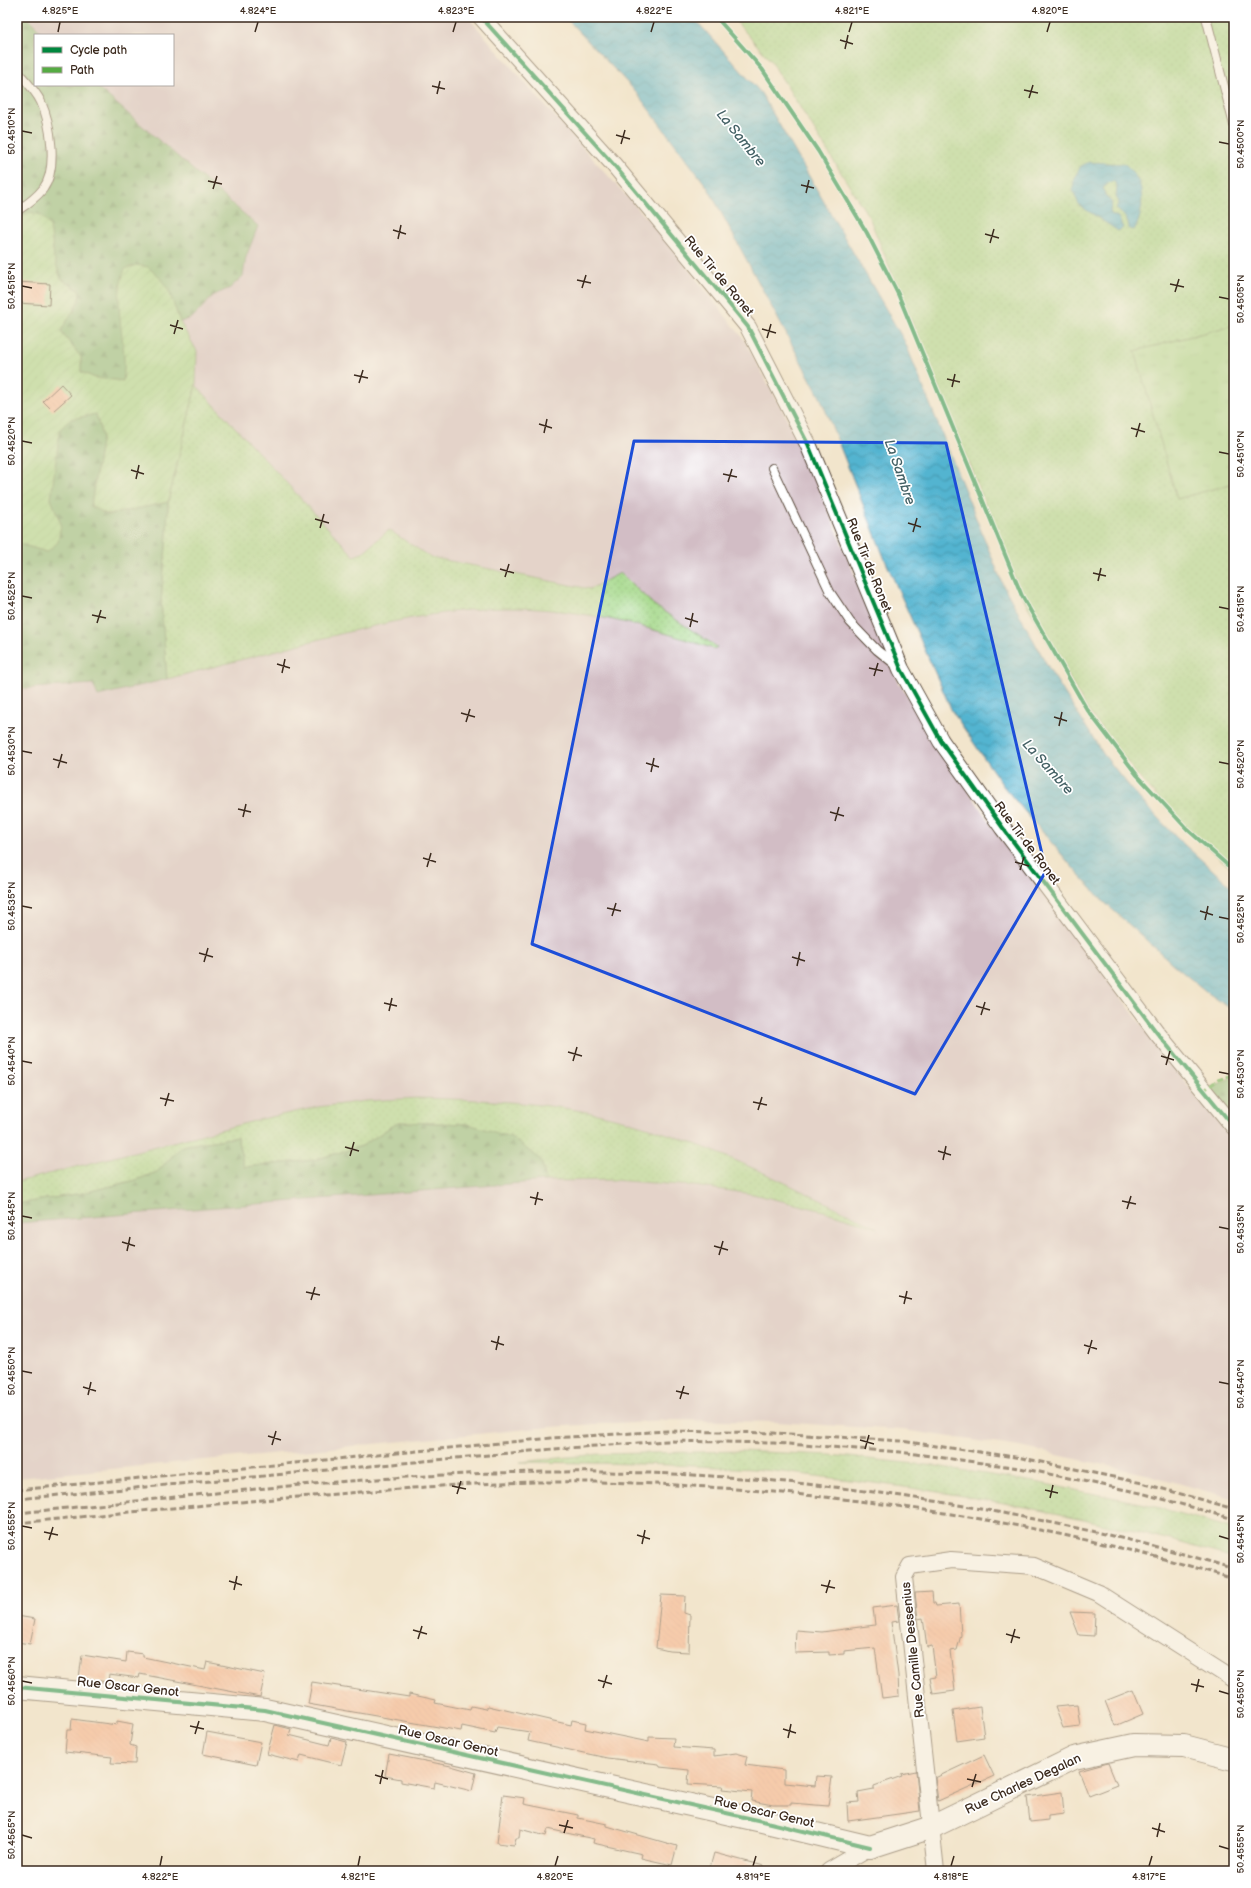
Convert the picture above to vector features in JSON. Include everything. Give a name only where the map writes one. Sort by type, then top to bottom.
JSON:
[{"type":"street","name":"Rue Tir de Ronet","points":[[481,17],[614,165],[748,327],[808,444],[901,669],[941,741],[970,783],[1157,1034],[1234,1127]]},
{"type":"street","name":"Rue Camille Dessenius","points":[[932,1826],[904,1577],[910,1566],[951,1560],[1034,1566],[1098,1594],[1234,1680]]},
{"type":"street","name":"Rue Oscar Genot","points":[[17,1687],[265,1710],[870,1847]]},
{"type":"street","name":"Rue Charles Degalan","points":[[932,1826],[1074,1758],[1134,1745],[1184,1746],[1234,1759]]},
{"type":"street","points":[[829,1871],[870,1847],[932,1826],[936,1871]]},
{"type":"lane","points":[[1206,17],[1234,125]]},
{"type":"lane","points":[[17,71],[41,102],[48,125],[52,161],[50,176],[43,189],[17,211]]},
{"type":"lane","points":[[772,468],[830,592],[850,622],[877,650],[901,669]]},
{"type":"highlighted area","points":[[634,441],[946,443],[1046,871],[915,1094],[532,944]]},
{"type":"shaded area","points":[[17,17],[468,17],[547,108],[659,232],[743,338],[801,444],[899,683],[995,831],[1198,1099],[1234,1139],[1234,1499],[1146,1474],[1020,1447],[903,1430],[776,1422],[667,1420],[550,1427],[17,1478]]},
{"type":"green space","points":[[17,17],[27,17],[43,34],[34,34],[34,86],[96,86],[258,226],[246,257],[243,276],[230,288],[214,295],[192,318],[180,322],[168,292],[155,273],[148,267],[123,381],[95,378],[81,372],[81,357],[61,332],[66,320],[75,310],[80,291],[61,279],[54,258],[50,226],[20,217],[17,223]]},
{"type":"green space","points":[[732,17],[1234,17],[1234,325],[1136,351],[1177,499],[1234,483],[1234,871],[1187,829],[1137,775],[1086,708],[1022,596],[870,219],[771,61]]},
{"type":"green space","points":[[30,212],[41,215],[50,226],[54,258],[61,279],[80,291],[76,307],[61,332],[81,357],[81,372],[95,378],[123,381],[124,353],[119,311],[119,297],[125,269],[136,265],[148,267],[160,278],[169,291],[180,322],[197,351],[196,385],[168,502],[108,515],[91,506],[102,436],[96,414],[71,419],[60,429],[51,499],[61,524],[58,542],[47,552],[17,543],[17,223],[20,217]]},
{"type":"green space","points":[[1234,325],[1234,483],[1177,499],[1135,351]]},
{"type":"green space","points":[[196,385],[354,556],[362,553],[389,530],[430,557],[590,589],[620,573],[654,605],[717,647],[714,649],[639,626],[588,615],[536,609],[486,609],[437,614],[364,628],[167,679],[161,602],[167,534],[168,502]]},
{"type":"green space","points":[[96,414],[102,436],[91,506],[108,515],[168,502],[167,534],[161,602],[167,679],[98,696],[93,684],[17,689],[17,543],[47,552],[61,524],[51,499],[60,428],[71,419]]},
{"type":"green space","points":[[1234,1076],[1234,1127],[1203,1091]]},
{"type":"green space","points":[[418,1098],[521,1103],[572,1109],[622,1120],[688,1141],[721,1154],[878,1228],[820,1210],[753,1194],[694,1186],[613,1180],[546,1181],[541,1160],[468,1124],[398,1122],[362,1146],[314,1160],[244,1167],[237,1137],[182,1146],[157,1172],[136,1180],[83,1193],[17,1204],[17,1182],[262,1119],[318,1107],[366,1101]]},
{"type":"green space","points":[[398,1122],[468,1124],[511,1137],[541,1160],[546,1181],[17,1223],[17,1204],[83,1193],[136,1180],[157,1172],[182,1146],[237,1137],[244,1167],[314,1160],[362,1146]]},
{"type":"green space","points":[[740,1451],[830,1455],[936,1466],[1040,1483],[1146,1504],[1234,1529],[1234,1558],[1135,1531],[1035,1509],[934,1491],[883,1484],[782,1472],[723,1467],[520,1462],[599,1454]]},
{"type":"water","name":"La Sambre","points":[[565,17],[693,17],[761,93],[905,342],[1003,585],[1050,670],[1104,755],[1139,798],[1178,839],[1234,889],[1234,1011],[1208,993],[1175,966],[1104,902],[1004,787],[952,711],[886,562],[821,399],[708,188],[635,91]]},
{"type":"water","points":[[1089,162],[1125,164],[1135,176],[1140,186],[1142,200],[1140,216],[1134,230],[1129,229],[1125,218],[1116,209],[1119,202],[1116,197],[1117,187],[1114,181],[1110,182],[1103,188],[1105,195],[1112,203],[1110,210],[1111,214],[1118,217],[1123,228],[1118,231],[1079,205],[1073,190],[1074,178],[1081,166]]},
{"type":"building","points":[[17,282],[50,284],[49,305],[17,303]]},
{"type":"building","points":[[61,384],[71,395],[53,411],[43,401]]},
{"type":"building","points":[[932,1592],[933,1603],[935,1603],[936,1606],[959,1604],[961,1635],[957,1650],[950,1651],[955,1691],[933,1694],[930,1678],[936,1677],[932,1646],[927,1647],[923,1618],[918,1619],[915,1593]]},
{"type":"building","points":[[661,1595],[685,1596],[684,1613],[690,1615],[689,1652],[669,1651],[656,1648]]},
{"type":"building","points":[[897,1605],[899,1621],[891,1622],[898,1675],[899,1696],[882,1698],[875,1648],[844,1651],[844,1654],[829,1655],[829,1652],[795,1653],[796,1630],[822,1632],[875,1625],[873,1608]]},
{"type":"building","points":[[1070,1612],[1095,1613],[1094,1636],[1079,1635]]},
{"type":"building","points":[[17,1616],[35,1619],[30,1644],[17,1642]]},
{"type":"building","points":[[127,1652],[143,1654],[143,1657],[205,1670],[207,1662],[265,1674],[260,1697],[140,1674],[139,1678],[109,1674],[108,1682],[79,1678],[82,1655],[126,1662]]},
{"type":"building","points":[[312,1682],[409,1697],[409,1694],[436,1700],[435,1703],[470,1710],[471,1706],[486,1709],[488,1706],[571,1725],[572,1720],[586,1723],[585,1729],[649,1742],[649,1737],[674,1738],[673,1747],[714,1750],[714,1756],[736,1753],[747,1756],[745,1765],[784,1770],[784,1783],[815,1786],[816,1776],[832,1777],[828,1806],[791,1803],[791,1805],[773,1805],[751,1801],[752,1792],[722,1789],[723,1786],[688,1784],[689,1770],[660,1767],[659,1764],[607,1758],[528,1741],[530,1732],[497,1727],[495,1733],[462,1726],[461,1731],[308,1704]]},
{"type":"building","points":[[1133,1690],[1143,1714],[1115,1726],[1105,1701]]},
{"type":"building","points":[[1077,1705],[1080,1726],[1063,1728],[1055,1707]]},
{"type":"building","points":[[980,1707],[984,1737],[957,1741],[953,1711]]},
{"type":"building","points":[[72,1719],[117,1725],[117,1721],[133,1724],[130,1745],[136,1747],[135,1764],[111,1763],[112,1757],[65,1752],[67,1730],[71,1730]]},
{"type":"building","points":[[275,1725],[291,1729],[289,1735],[329,1745],[331,1738],[347,1742],[341,1765],[301,1755],[299,1762],[267,1754]]},
{"type":"building","points":[[207,1732],[261,1742],[256,1765],[203,1754]]},
{"type":"building","points":[[389,1754],[451,1766],[476,1773],[472,1791],[435,1782],[434,1788],[401,1782],[401,1779],[385,1776]]},
{"type":"building","points":[[984,1755],[994,1776],[938,1801],[935,1778]]},
{"type":"building","points":[[1108,1763],[1117,1785],[1089,1796],[1079,1771]]},
{"type":"building","points":[[916,1771],[920,1811],[848,1821],[847,1803],[859,1802],[858,1792],[874,1789],[874,1786],[902,1776],[901,1774]]},
{"type":"building","points":[[1062,1792],[1064,1814],[1048,1816],[1048,1820],[1030,1822],[1027,1797]]},
{"type":"building","points":[[503,1795],[525,1798],[524,1804],[578,1815],[578,1818],[607,1824],[607,1826],[677,1846],[672,1865],[641,1858],[642,1854],[593,1843],[594,1839],[548,1829],[546,1836],[520,1829],[519,1838],[516,1838],[514,1845],[497,1843]]},
{"type":"building","points":[[714,1853],[764,1866],[763,1871],[709,1871]]},
{"type":"railway","points":[[17,1490],[552,1438],[667,1431],[774,1433],[901,1441],[1022,1458],[1142,1483],[1234,1509]]},
{"type":"railway","points":[[17,1499],[553,1449],[667,1441],[774,1443],[900,1452],[1020,1468],[1141,1493],[1234,1519]]},
{"type":"railway","points":[[17,1513],[284,1486],[418,1476],[552,1472],[669,1474],[728,1477],[844,1488],[960,1505],[1100,1533],[1181,1553],[1234,1569]]},
{"type":"railway","points":[[17,1523],[247,1501],[438,1486],[524,1482],[601,1482],[651,1484],[725,1488],[810,1496],[933,1511],[1055,1533],[1175,1562],[1234,1579]]},
{"type":"marked path","points":[[1203,1091],[1218,1080],[1234,1074]]},
{"type":"cycle path","points":[[481,17],[614,165],[748,327],[808,444],[901,669],[941,741],[1003,828],[1157,1033],[1234,1127]]},
{"type":"cycle path","points":[[716,17],[762,69],[818,151],[867,233],[898,294],[1022,596],[1086,708],[1137,775],[1187,829],[1234,871]]},
{"type":"cycle path","points":[[17,1687],[265,1710],[762,1821],[870,1847]]}]
